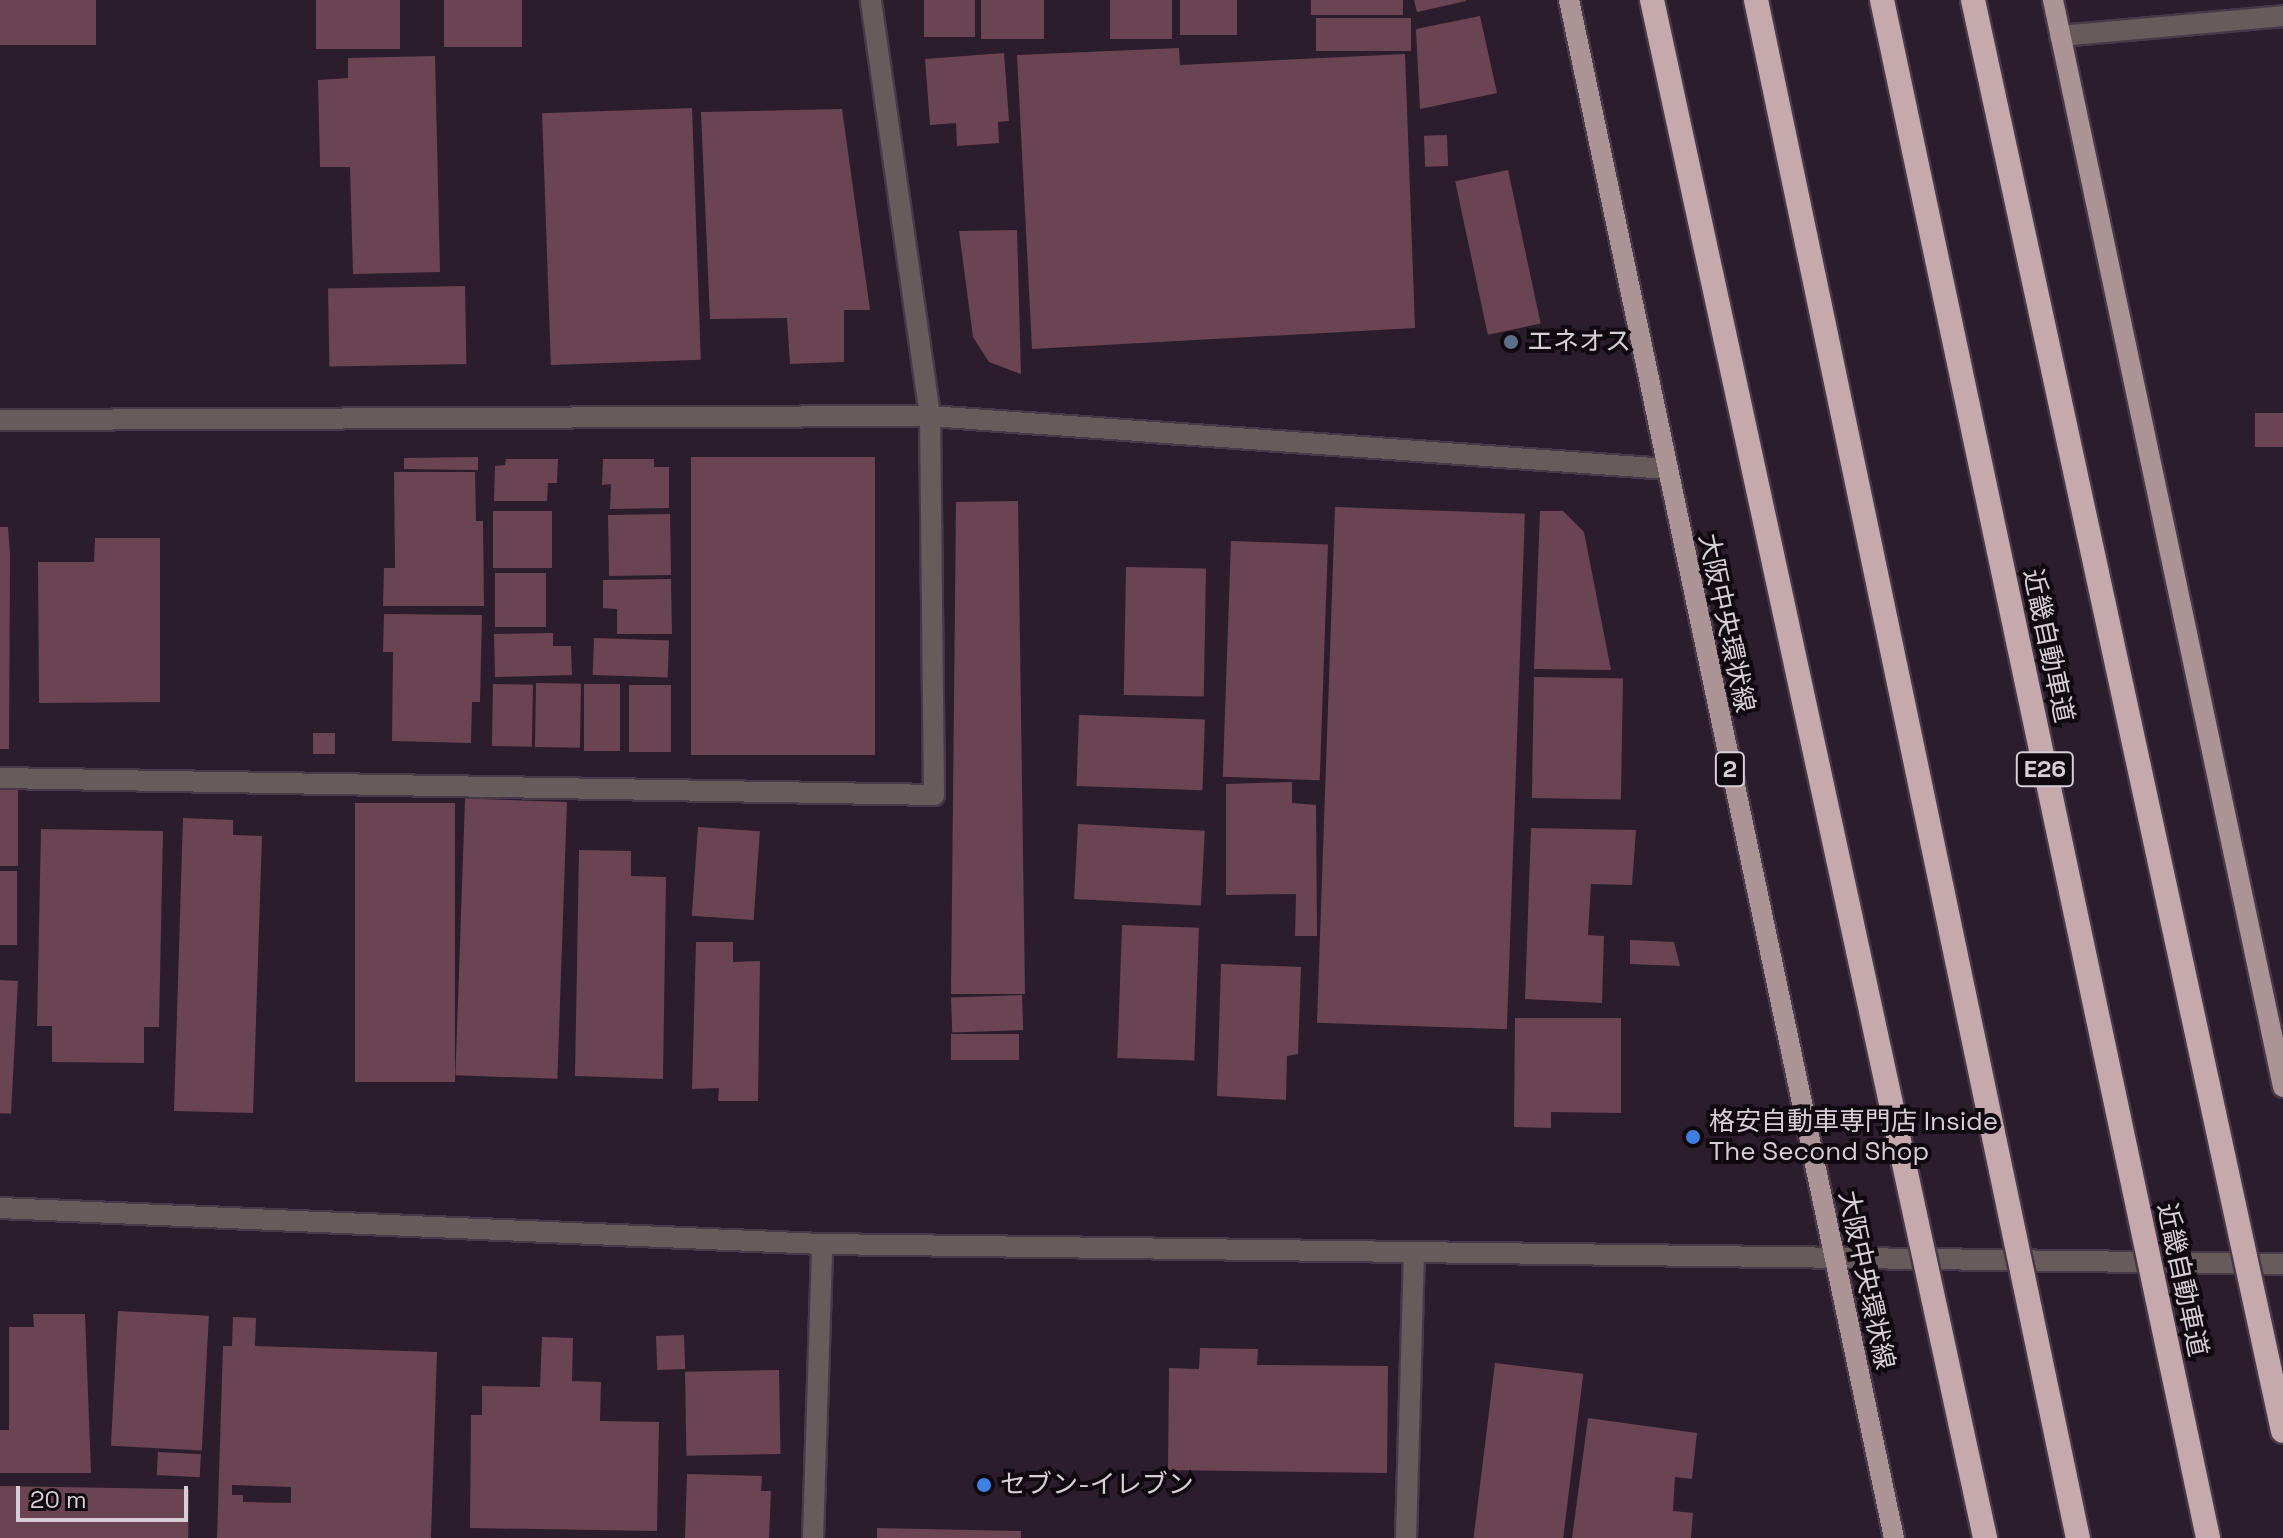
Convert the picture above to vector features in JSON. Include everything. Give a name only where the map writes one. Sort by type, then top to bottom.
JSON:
[{"type":"highway","points":[[1652,0],[1985,1538]]},
{"type":"highway","points":[[1756,0],[2078,1538]]},
{"type":"highway","name":"近畿自動車道","points":[[1882,0],[2208,1538]]},
{"type":"highway","points":[[1973,0],[2283,1431]]},
{"type":"main road","name":"大阪中央環状線","points":[[1569,0],[1894,1538]]},
{"type":"main road","points":[[2053,0],[2283,1087]]},
{"type":"street","points":[[0,778],[934,795],[930,416],[871,0]]},
{"type":"street","points":[[2060,36],[2283,16]]},
{"type":"street","points":[[0,420],[930,416],[1668,469]]},
{"type":"street","points":[[0,1208],[822,1244],[2283,1264]]},
{"type":"street","points":[[813,1538],[822,1244]]},
{"type":"street","points":[[1406,1538],[1414,1254]]},
{"type":"building","points":[[0,0],[96,0],[96,45],[0,45]]},
{"type":"building","points":[[316,0],[400,0],[400,49],[316,49]]},
{"type":"building","points":[[444,0],[522,0],[522,47],[444,47]]},
{"type":"building","points":[[924,0],[975,0],[975,37],[924,37]]},
{"type":"building","points":[[981,0],[1044,0],[1044,39],[981,39]]},
{"type":"building","points":[[1110,0],[1172,0],[1172,39],[1110,39]]},
{"type":"building","points":[[1180,0],[1237,0],[1237,35],[1180,35]]},
{"type":"building","points":[[1311,0],[1403,0],[1403,15],[1311,15]]},
{"type":"building","points":[[1414,0],[1466,0],[1466,1],[1417,12]]},
{"type":"building","points":[[1480,16],[1497,93],[1420,109],[1416,29]]},
{"type":"building","points":[[1316,18],[1411,18],[1411,51],[1316,51]]},
{"type":"building","points":[[1179,48],[1180,65],[1405,54],[1415,328],[1032,349],[1017,55]]},
{"type":"building","points":[[1004,53],[1009,121],[998,122],[999,143],[957,146],[956,123],[930,125],[925,59]]},
{"type":"building","points":[[435,56],[440,272],[353,274],[350,167],[320,167],[318,80],[348,78],[348,58]]},
{"type":"building","points":[[692,108],[701,360],[551,365],[542,113]]},
{"type":"building","points":[[842,109],[870,310],[844,310],[844,362],[790,364],[787,318],[710,319],[701,112]]},
{"type":"building","points":[[1447,135],[1448,166],[1425,167],[1424,136]]},
{"type":"building","points":[[1508,170],[1541,324],[1488,335],[1455,181]]},
{"type":"building","points":[[1017,230],[1021,374],[989,362],[973,337],[959,231]]},
{"type":"building","points":[[465,286],[466,364],[329,366],[328,288]]},
{"type":"building","points":[[2255,413],[2283,413],[2283,447],[2255,447]]},
{"type":"building","points":[[478,457],[478,470],[404,469],[404,458]]},
{"type":"building","points":[[691,457],[875,457],[875,755],[691,755]]},
{"type":"building","points":[[506,459],[558,459],[557,483],[548,483],[547,501],[494,501],[495,466],[505,465]]},
{"type":"building","points":[[603,459],[654,459],[654,467],[669,467],[669,508],[610,509],[611,484],[602,485]]},
{"type":"building","points":[[394,472],[475,472],[476,521],[483,521],[484,606],[383,606],[384,568],[395,568]]},
{"type":"building","points":[[1018,501],[1025,994],[951,994],[956,502]]},
{"type":"building","points":[[1335,507],[1525,514],[1507,1029],[1317,1023]]},
{"type":"building","points":[[493,511],[552,511],[552,568],[493,568]]},
{"type":"building","points":[[1540,511],[1563,511],[1584,532],[1611,670],[1534,669]]},
{"type":"building","points":[[670,514],[671,575],[609,576],[608,515]]},
{"type":"building","points":[[0,527],[8,527],[10,555],[9,749],[0,749]]},
{"type":"building","points":[[95,538],[160,538],[160,702],[39,703],[38,562],[94,562]]},
{"type":"building","points":[[1231,541],[1328,544],[1320,780],[1223,777]]},
{"type":"building","points":[[1126,567],[1206,568],[1204,696],[1124,695]]},
{"type":"building","points":[[495,573],[546,573],[546,627],[495,627]]},
{"type":"building","points":[[671,579],[672,634],[617,634],[617,609],[603,608],[603,580]]},
{"type":"building","points":[[384,614],[482,615],[480,702],[472,702],[471,743],[392,741],[393,652],[383,652]]},
{"type":"building","points":[[553,633],[553,646],[571,646],[572,675],[495,677],[494,634]]},
{"type":"building","points":[[594,638],[669,641],[668,678],[593,675]]},
{"type":"building","points":[[1534,677],[1623,679],[1621,800],[1532,798]]},
{"type":"building","points":[[536,683],[581,684],[580,748],[535,747]]},
{"type":"building","points":[[493,684],[533,685],[532,747],[492,746]]},
{"type":"building","points":[[584,684],[620,684],[620,751],[584,751]]},
{"type":"building","points":[[629,685],[671,685],[671,752],[629,752]]},
{"type":"building","points":[[1079,715],[1205,719],[1202,790],[1077,786]]},
{"type":"building","points":[[313,733],[335,733],[335,754],[313,754]]},
{"type":"building","points":[[1292,782],[1292,803],[1316,805],[1317,936],[1295,936],[1296,894],[1226,895],[1226,784]]},
{"type":"building","points":[[0,789],[18,789],[18,866],[0,866]]},
{"type":"building","points":[[465,798],[567,802],[557,1079],[455,1075]]},
{"type":"building","points":[[355,803],[455,803],[455,1082],[355,1082]]},
{"type":"building","points":[[183,818],[233,820],[233,835],[262,836],[253,1113],[174,1111]]},
{"type":"building","points":[[1078,824],[1205,831],[1201,906],[1074,899]]},
{"type":"building","points":[[698,827],[760,831],[754,920],[692,916]]},
{"type":"building","points":[[1531,828],[1636,830],[1632,885],[1591,884],[1588,935],[1604,936],[1602,1003],[1525,999]]},
{"type":"building","points":[[41,829],[163,831],[159,1027],[144,1027],[144,1063],[52,1062],[52,1026],[37,1026]]},
{"type":"building","points":[[579,850],[631,851],[631,876],[666,877],[663,1079],[575,1076]]},
{"type":"building","points":[[0,871],[17,871],[17,945],[0,945]]},
{"type":"building","points":[[1122,925],[1199,928],[1194,1061],[1117,1058]]},
{"type":"building","points":[[1630,940],[1674,942],[1680,966],[1630,964]]},
{"type":"building","points":[[696,942],[733,942],[733,962],[760,961],[758,1101],[718,1101],[719,1088],[692,1089]]},
{"type":"building","points":[[1221,964],[1301,967],[1298,1054],[1287,1056],[1286,1100],[1217,1096]]},
{"type":"building","points":[[0,980],[18,981],[11,1114],[0,1113]]},
{"type":"building","points":[[1022,995],[1023,1030],[952,1032],[951,997]]},
{"type":"building","points":[[1515,1018],[1621,1018],[1621,1113],[1551,1112],[1551,1128],[1514,1127]]},
{"type":"building","points":[[951,1034],[1019,1034],[1019,1060],[951,1060]]},
{"type":"building","points":[[118,1311],[209,1316],[202,1451],[111,1446]]},
{"type":"building","points":[[33,1314],[85,1314],[91,1473],[0,1473],[0,1430],[9,1430],[9,1327],[34,1327]]},
{"type":"building","points":[[233,1317],[256,1318],[255,1346],[437,1352],[431,1538],[217,1538],[223,1346],[232,1346]],"holes":[[[232,1485],[291,1487],[291,1503],[243,1502],[243,1495],[232,1495]]]},
{"type":"building","points":[[684,1335],[685,1369],[657,1370],[656,1336]]},
{"type":"building","points":[[542,1337],[573,1338],[572,1381],[601,1382],[600,1421],[659,1422],[657,1531],[470,1528],[471,1415],[482,1415],[482,1386],[540,1387]]},
{"type":"building","points":[[1200,1348],[1258,1349],[1257,1365],[1388,1366],[1387,1473],[1168,1470],[1169,1368],[1199,1369]]},
{"type":"building","points":[[1495,1363],[1583,1374],[1563,1538],[1474,1538]]},
{"type":"building","points":[[779,1370],[780,1454],[686,1456],[685,1372]]},
{"type":"building","points":[[1588,1418],[1697,1433],[1692,1479],[1675,1477],[1673,1511],[1693,1513],[1691,1538],[1572,1538]]},
{"type":"building","points":[[158,1452],[201,1454],[200,1477],[157,1475]]},
{"type":"building","points":[[687,1474],[762,1476],[761,1491],[771,1491],[769,1538],[685,1538]]},
{"type":"building","points":[[0,1486],[189,1489],[188,1538],[0,1538]]},
{"type":"building","points":[[877,1528],[1021,1531],[1021,1538],[877,1538]]},
{"type":"place","name":"エネオス","points":[[1511,342]]},
{"type":"place","name":"格安自動車専門店 Inside The Second Shop","points":[[1693,1137]]},
{"type":"place","name":"セブン-イレブン","points":[[984,1485]]}]
